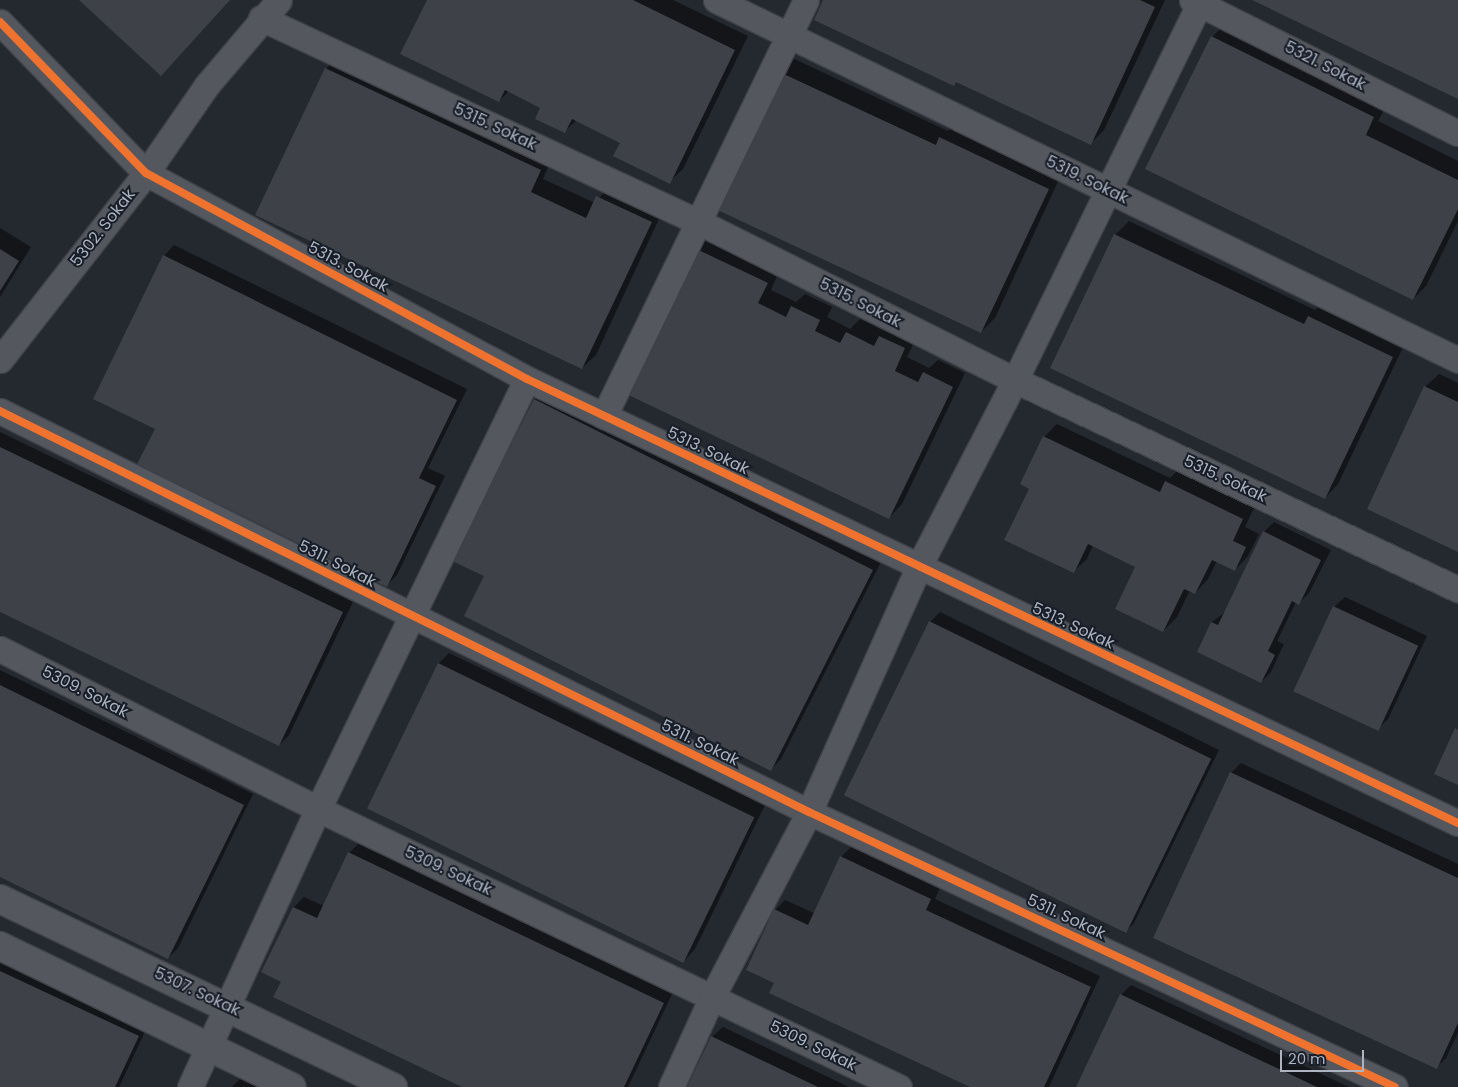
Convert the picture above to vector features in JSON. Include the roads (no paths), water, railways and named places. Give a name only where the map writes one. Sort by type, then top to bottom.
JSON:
[{"type":"street","name":"5302. Sokak","points":[[0,360],[146,173],[207,85],[279,0]]},
{"type":"street","name":"5319. Sokak","points":[[716,0],[1458,360]]},
{"type":"street","points":[[604,416],[697,221],[806,0]]},
{"type":"street","points":[[671,1087],[712,997],[808,812],[918,568],[1015,380],[1197,1]]},
{"type":"street","name":"5321. Sokak","points":[[1197,1],[1458,133]]},
{"type":"street","name":"5315. Sokak","points":[[262,18],[697,221],[1015,380],[1458,589]]},
{"type":"street","name":"5313. Sokak","points":[[0,22],[146,173],[527,379],[918,568],[1458,823]]},
{"type":"street","points":[[190,1087],[210,1048],[227,1006],[318,809],[527,379]]},
{"type":"street","name":"5311. Sokak","points":[[0,411],[808,812],[1395,1087]]},
{"type":"street","name":"5309. Sokak","points":[[0,649],[318,809],[899,1087]]},
{"type":"street","name":"5307. Sokak","points":[[0,899],[227,1006],[392,1087]]},
{"type":"street","points":[[0,946],[292,1087]]}]
